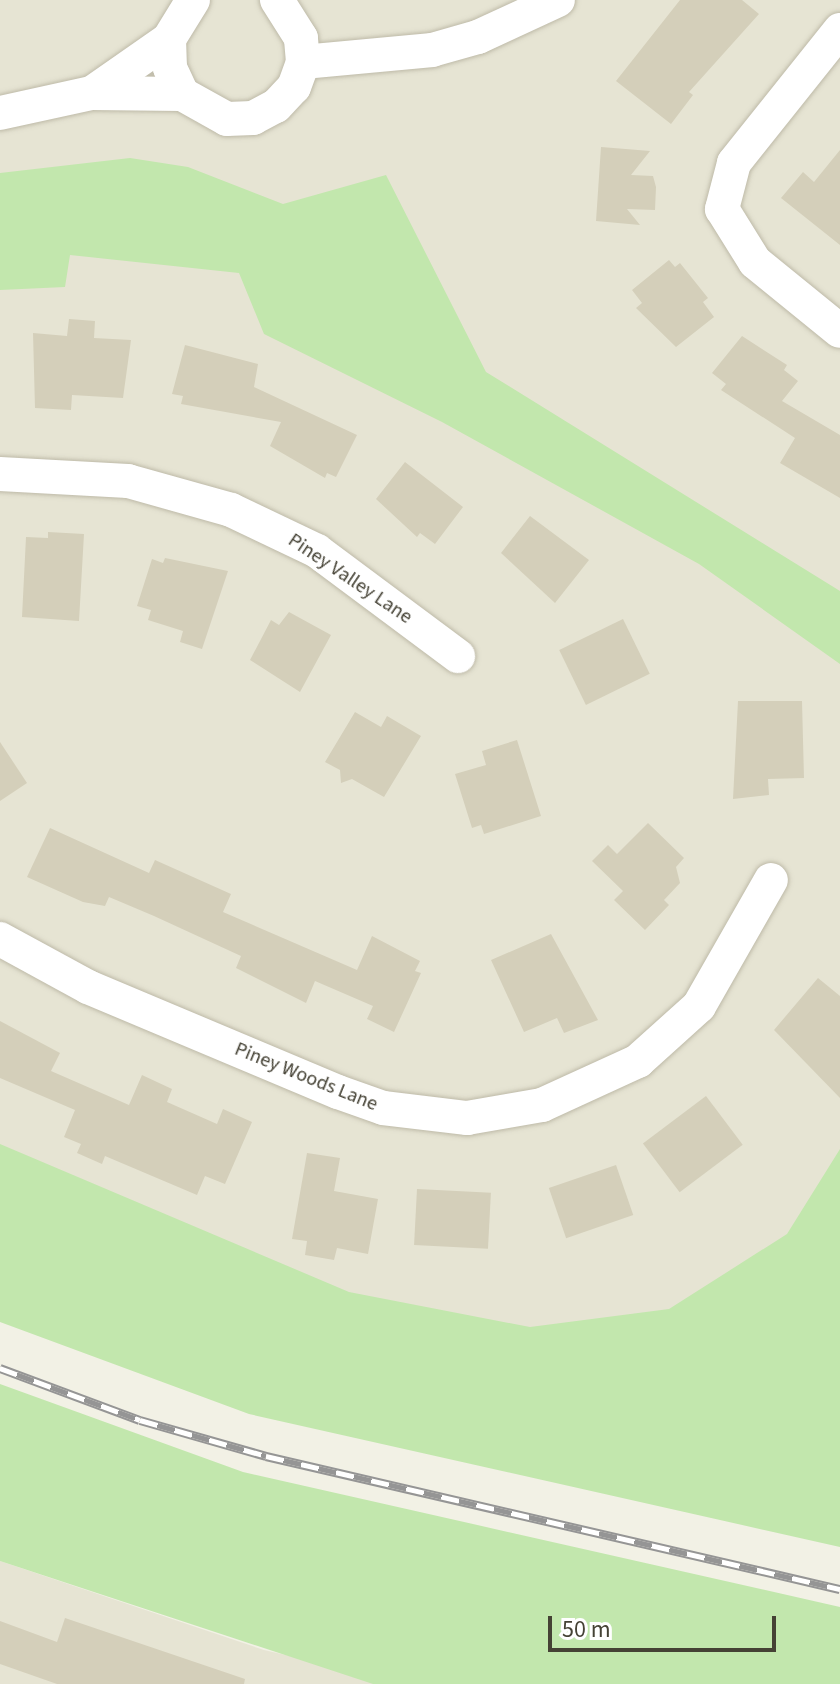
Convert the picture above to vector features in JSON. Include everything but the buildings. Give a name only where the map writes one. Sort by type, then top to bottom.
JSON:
[{"type":"street","points":[[92,93],[169,39],[193,0]]},
{"type":"street","points":[[169,39],[170,68],[182,94],[202,111],[227,119],[253,118],[276,106],[294,87],[303,62],[301,38],[277,0]]},
{"type":"street","points":[[303,62],[432,50],[478,37],[558,0]]},
{"type":"street","points":[[840,30],[734,163],[722,209],[755,262],[840,331]]},
{"type":"street","points":[[0,113],[92,93],[182,94]]},
{"type":"street","name":"Piney Valley Lane","points":[[0,474],[128,481],[231,510],[317,551],[458,656]]},
{"type":"street","name":"Piney Woods Lane","points":[[0,939],[88,987],[338,1092],[383,1108],[467,1118],[573,1095],[638,1061],[699,1006],[771,880]]},
{"type":"shaded area","points":[[0,0],[840,0],[840,1541],[0,1316]]},
{"type":"shaded area","points":[[0,1561],[264,1650],[412,1684],[0,1684]]},
{"type":"green space","points":[[130,158],[188,167],[283,204],[386,175],[486,372],[840,591],[840,664],[699,564],[442,422],[264,334],[239,273],[70,255],[65,287],[0,290],[0,173]]},
{"type":"green space","points":[[0,1144],[349,1292],[530,1327],[669,1309],[787,1234],[840,1149],[840,1547],[249,1414],[0,1322]]},
{"type":"green space","points":[[0,1384],[243,1472],[840,1607],[840,1684],[373,1684],[0,1561]]},
{"type":"railway","points":[[0,1368],[140,1420],[266,1456],[840,1589]]}]
